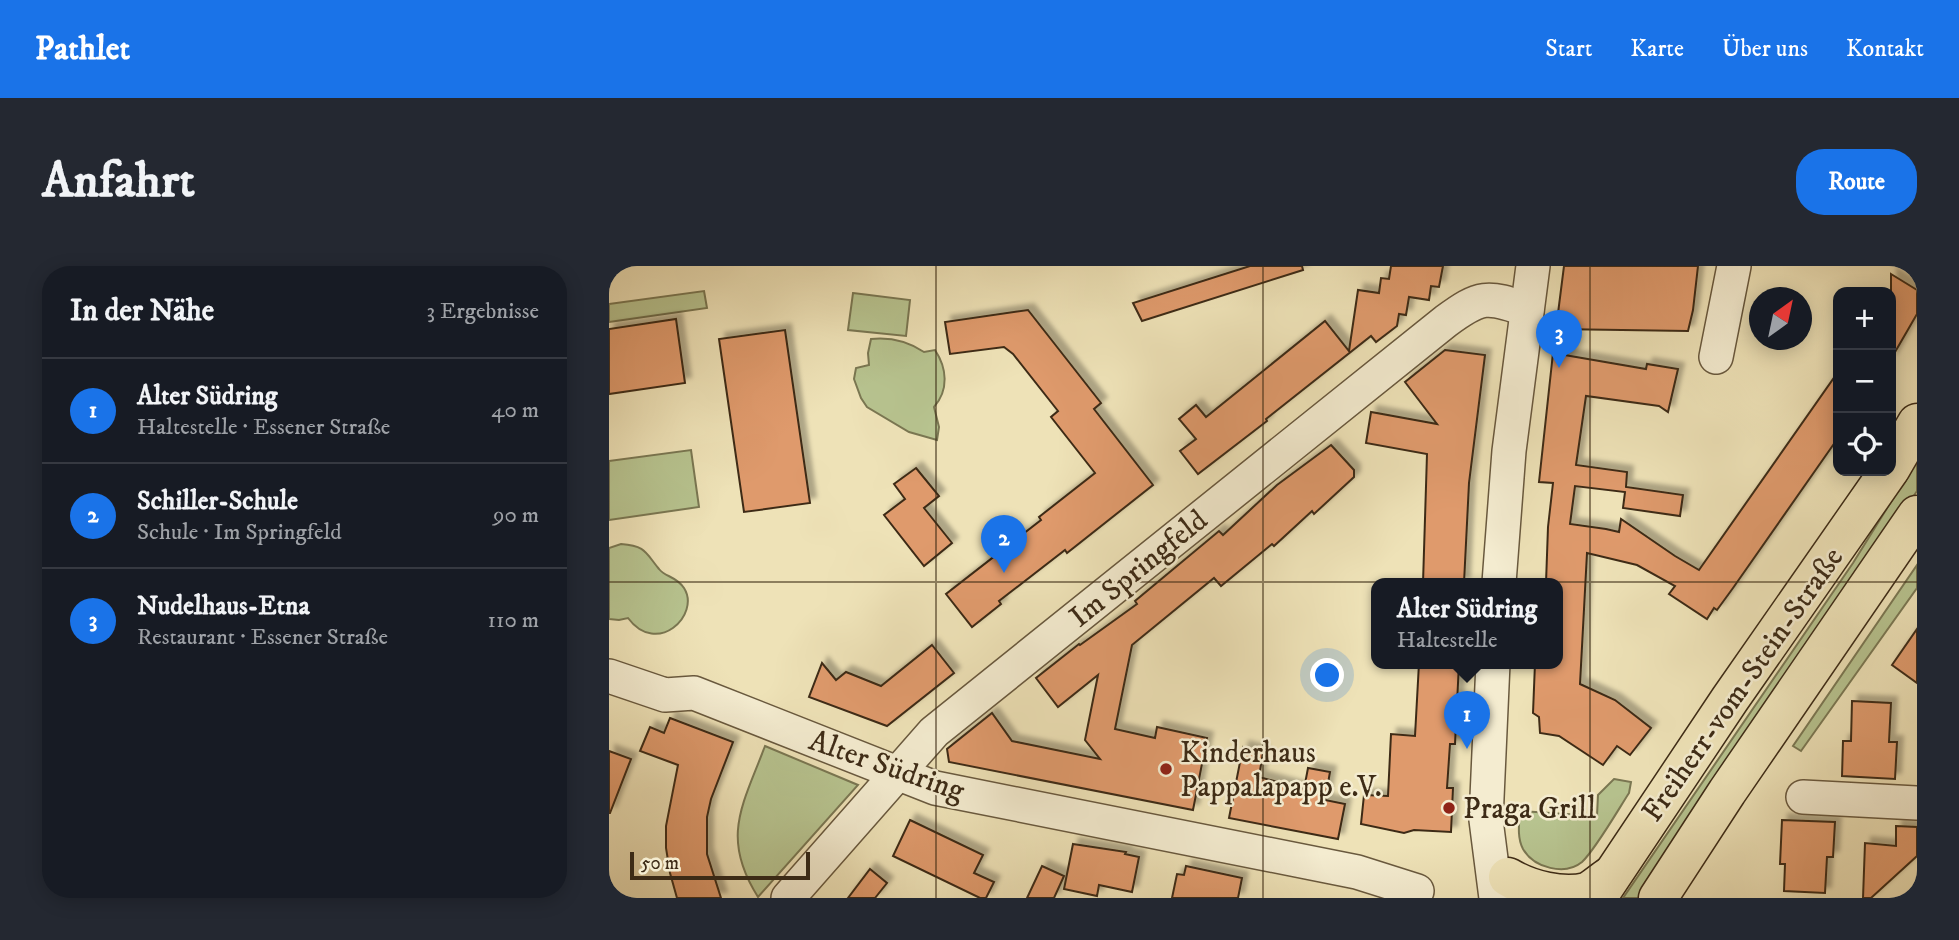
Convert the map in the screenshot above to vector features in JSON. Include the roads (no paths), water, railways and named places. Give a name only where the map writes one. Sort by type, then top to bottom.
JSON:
[{"type":"main road","name":"Freiherr-vom-Stein-Straße","points":[[1896,459],[1917,422]]},
{"type":"main road","name":"Freiherr-vom-Stein-Straße","points":[[1603,887],[1885,476]]},
{"type":"main road","name":"Freiherr-vom-Stein-Straße","points":[[1658,898],[1727,792],[1917,515]]},
{"type":"main road","points":[[1509,891],[1559,896],[1585,893],[1603,887]]},
{"type":"street","points":[[1499,578],[1509,451],[1533,266]]},
{"type":"street","points":[[1716,358],[1734,266]]},
{"type":"street","name":"Im Springfeld","points":[[788,898],[934,732],[1446,321],[1470,303],[1485,300],[1500,300],[1527,310]]},
{"type":"street","points":[[1493,669],[1486,820],[1509,891]]},
{"type":"street","name":"Alter Südring","points":[[609,676],[664,695],[694,693],[935,788],[1331,867],[1417,891]]},
{"type":"street","points":[[1803,797],[1917,803]]},
{"type":"place","name":"Nudelhaus-Etna","points":[[1559,368]]},
{"type":"place","name":"Schiller-Schule","points":[[1004,573]]},
{"type":"place","name":"Alter Südring","points":[[1467,749]]},
{"type":"place","name":"Kinderhaus Pappalapapp e.V.","points":[[1166,769]]},
{"type":"place","name":"Praga Grill","points":[[1449,808]]}]
